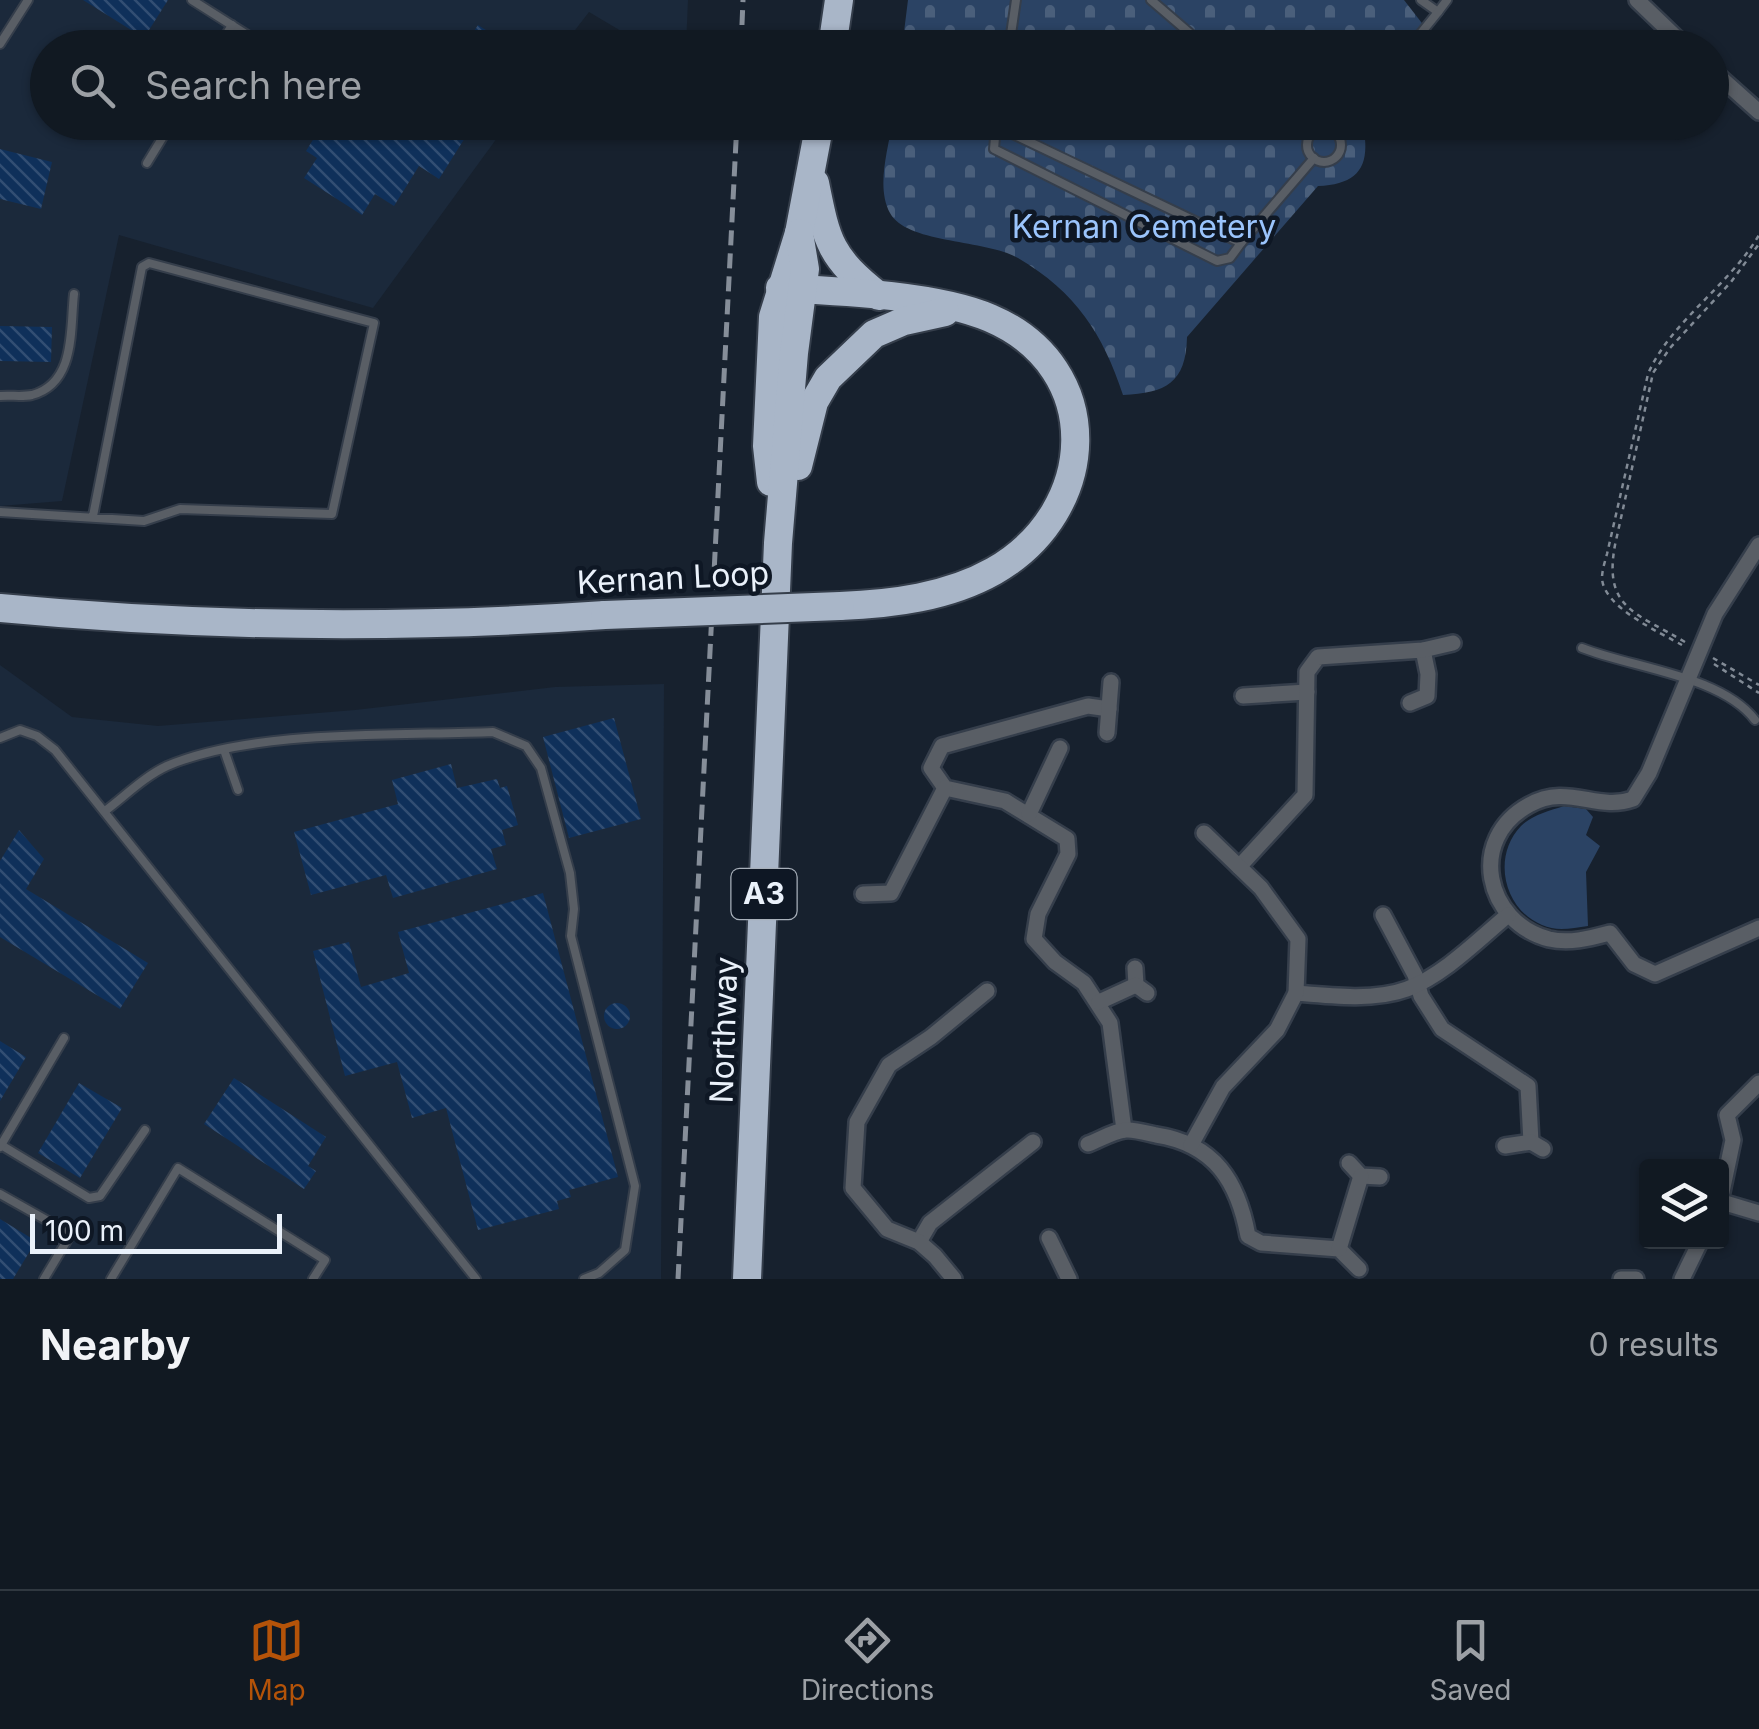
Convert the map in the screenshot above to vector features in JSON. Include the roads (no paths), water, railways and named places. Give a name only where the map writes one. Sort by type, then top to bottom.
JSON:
[{"type":"highway","points":[[835,30],[839,0]]},
{"type":"highway","name":"Northway","points":[[778,543],[772,487],[789,303],[791,289],[806,269],[798,233],[817,140]]},
{"type":"highway","points":[[812,172],[832,249],[844,266],[879,296]]},
{"type":"highway","name":"Northway","points":[[748,1279],[791,289]]},
{"type":"highway","name":"Kernan Loop","points":[[0,608],[274,622],[521,620],[892,604],[948,590],[994,571],[1034,541],[1057,513],[1071,482],[1076,450],[1072,414],[1062,382],[1041,354],[990,318],[961,309],[879,296],[791,289]]},
{"type":"highway","name":"A3","points":[[778,543],[814,402],[828,378],[874,334],[904,321],[961,309]]},
{"type":"street","points":[[1637,0],[1668,30]]},
{"type":"street","points":[[1729,85],[1759,112]]},
{"type":"street","points":[[1759,546],[1715,614],[1649,773],[1634,799],[1616,805],[1576,795],[1555,795],[1529,804],[1503,828],[1489,856],[1490,880],[1497,899],[1524,930],[1553,940],[1583,940],[1610,933],[1634,964],[1655,974],[1759,928]]},
{"type":"street","points":[[1239,867],[1305,795],[1307,672],[1318,658],[1423,650],[1453,643]]},
{"type":"street","points":[[1410,703],[1427,696],[1423,650]]},
{"type":"street","points":[[1107,733],[1111,682]]},
{"type":"street","points":[[1243,696],[1306,692]]},
{"type":"street","points":[[1109,708],[1088,706],[942,746],[932,768],[945,788],[1005,801],[1066,838],[1068,854],[1038,914],[1034,939],[1055,962],[1084,984],[1110,1023],[1124,1130]]},
{"type":"street","points":[[1030,814],[1060,748]]},
{"type":"street","points":[[864,894],[891,893],[945,788]]},
{"type":"street","points":[[1191,1145],[1223,1087],[1277,1030],[1296,993],[1298,940],[1261,888],[1204,833]]},
{"type":"street","points":[[1383,914],[1421,996],[1442,1029],[1528,1086],[1537,1145],[1505,1146]]},
{"type":"street","points":[[1296,993],[1377,995],[1404,991],[1464,952],[1508,914]]},
{"type":"street","points":[[1099,1002],[1139,982]]},
{"type":"street","points":[[954,1279],[919,1242],[888,1229],[853,1188],[858,1122],[889,1065],[932,1037],[987,991]]},
{"type":"street","points":[[1728,1159],[1732,1140],[1727,1115],[1759,1084]]},
{"type":"street","points":[[1088,1144],[1124,1130],[1177,1138],[1224,1171],[1243,1207],[1248,1236],[1261,1244],[1338,1249],[1359,1269]]},
{"type":"street","points":[[919,1242],[930,1224],[1032,1142]]},
{"type":"street","points":[[1349,1163],[1362,1176],[1380,1177]]},
{"type":"street","points":[[1338,1249],[1362,1176]]},
{"type":"street","points":[[1729,1204],[1759,1213]]},
{"type":"street","points":[[1048,1238],[1069,1279]]},
{"type":"street","points":[[1682,1279],[1697,1249]]},
{"type":"street","points":[[1621,1279],[1636,1279]]},
{"type":"lane","points":[[0,44],[28,0]]},
{"type":"lane","points":[[192,0],[240,30]]},
{"type":"lane","points":[[1011,30],[1016,0]]},
{"type":"lane","points":[[1150,0],[1186,30]]},
{"type":"lane","points":[[1421,0],[1438,12]]},
{"type":"lane","points":[[1424,30],[1448,0]]},
{"type":"lane","points":[[229,30],[232,25]]},
{"type":"lane","points":[[147,164],[161,140]]},
{"type":"lane","points":[[995,140],[994,150],[1217,261],[1230,258],[1314,158]]},
{"type":"lane","points":[[1029,140],[1241,243]]},
{"type":"lane","points":[[1309,140],[1314,158]]},
{"type":"lane","points":[[1314,158],[1336,158],[1340,140]]},
{"type":"lane","points":[[0,512],[144,521],[180,509],[332,514],[374,324],[149,263],[142,267],[93,516]]},
{"type":"lane","points":[[0,396],[31,395],[58,378],[66,365],[74,294]]},
{"type":"lane","points":[[1582,648],[1703,684],[1742,704],[1754,720]]},
{"type":"lane","points":[[0,738],[20,730],[37,736],[55,750],[476,1279]]},
{"type":"lane","points":[[106,811],[166,767],[224,750],[304,740],[494,732],[526,746],[541,768],[570,873],[573,947],[635,1186],[624,1250],[598,1273],[584,1279]]},
{"type":"lane","points":[[224,750],[238,790]]},
{"type":"lane","points":[[64,1038],[0,1146],[89,1198],[100,1196],[146,1130]]},
{"type":"lane","points":[[110,1279],[178,1168],[325,1260],[313,1279]]},
{"type":"lane","points":[[0,1194],[70,1234],[44,1279]]},
{"type":"railway","points":[[742,30],[743,0]]},
{"type":"railway","points":[[678,1279],[736,140]]},
{"type":"park label","name":"Kernan Cemetery","points":[[1144,227]]}]
